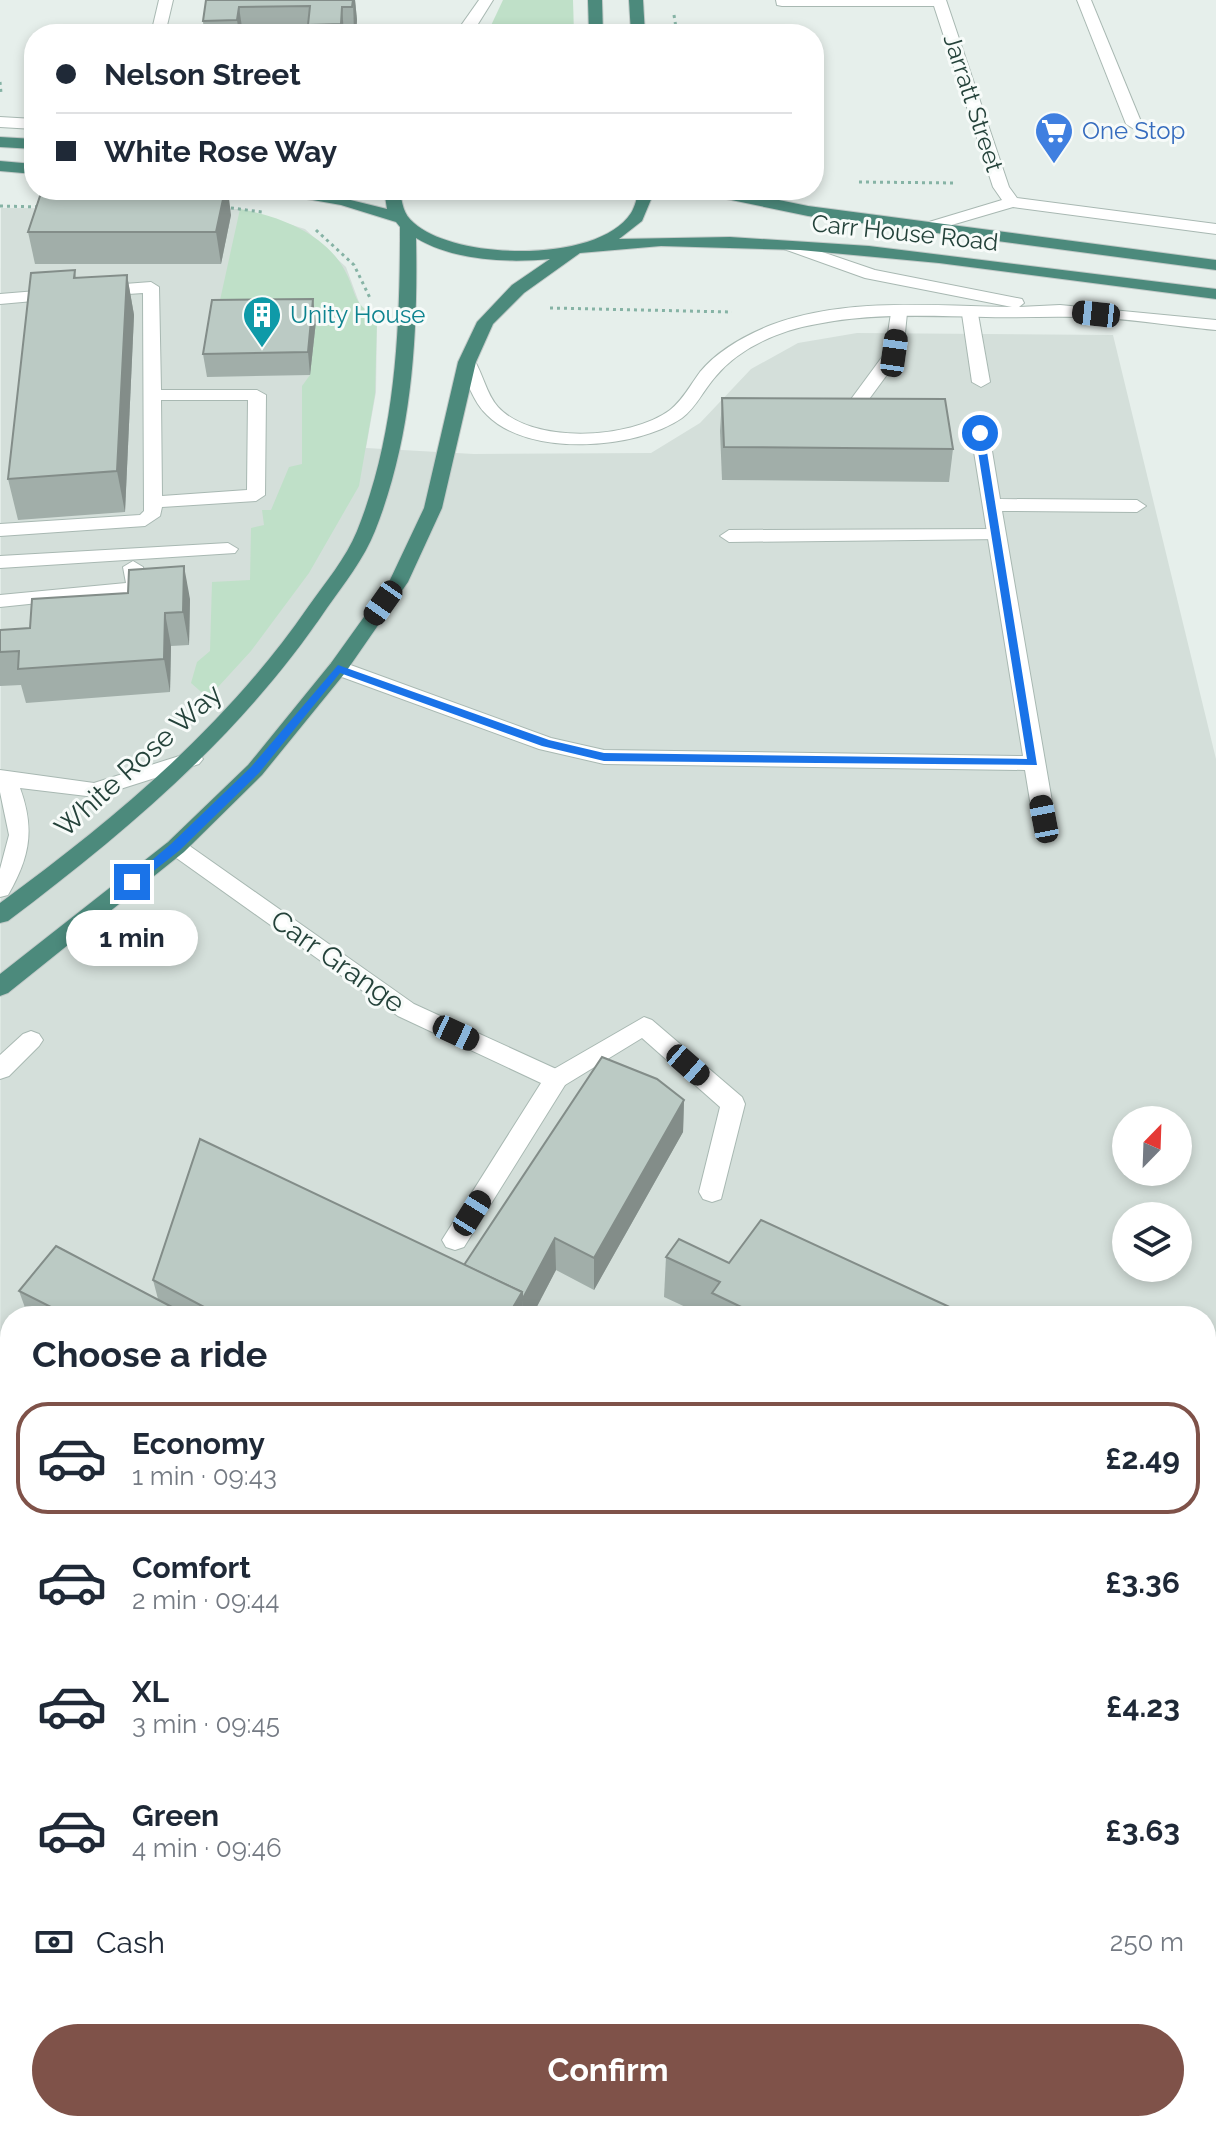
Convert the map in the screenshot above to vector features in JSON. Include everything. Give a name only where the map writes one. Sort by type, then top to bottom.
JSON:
[{"type":"highway","points":[[595,0],[596,24]]},
{"type":"highway","points":[[636,0],[637,24]]},
{"type":"highway","points":[[0,142],[24,143]]},
{"type":"highway","points":[[0,166],[24,168]]},
{"type":"highway","points":[[339,200],[404,222]]},
{"type":"highway","name":"White Rose Way","points":[[0,915],[127,816],[192,759],[265,682],[320,605],[364,535],[387,471],[398,423],[411,306],[404,222],[396,200]]},
{"type":"highway","points":[[0,987],[176,847],[255,770],[338,668],[398,582],[433,508],[467,362],[485,322],[518,289],[581,248],[616,234],[638,216],[644,200]]},
{"type":"highway","name":"Carr House Road","points":[[755,200],[925,228],[1216,265]]},
{"type":"highway","name":"Carr House Road","points":[[404,222],[432,241],[506,257],[658,241],[790,246],[897,254],[1216,294]]},
{"type":"street","points":[[160,24],[166,0]]},
{"type":"street","points":[[469,24],[486,0]]},
{"type":"street","points":[[1084,0],[1134,124]]},
{"type":"street","points":[[782,2],[939,1]]},
{"type":"street","name":"Jarratt Street","points":[[939,1],[1001,187],[1012,202]]},
{"type":"street","points":[[0,122],[24,123]]},
{"type":"street","points":[[925,228],[1012,202],[1216,229]]},
{"type":"street","points":[[790,246],[880,276],[1073,312],[1216,325]]},
{"type":"street","points":[[856,316],[884,300],[887,291],[880,276]]},
{"type":"street","points":[[0,299],[151,287],[153,395],[153,512],[145,520],[0,530]]},
{"type":"street","points":[[467,362],[492,411],[513,425],[548,437],[614,437],[647,428],[677,414],[715,366],[780,327],[899,313],[1073,312]]},
{"type":"street","points":[[840,426],[894,353],[899,313]]},
{"type":"street","points":[[970,314],[981,382]]},
{"type":"street","points":[[153,395],[257,395],[256,495],[153,502]]},
{"type":"street","points":[[980,433],[1044,819]]},
{"type":"street","points":[[991,505],[1137,506]]},
{"type":"street","points":[[0,601],[137,588],[122,522]]},
{"type":"street","points":[[729,536],[996,535]]},
{"type":"street","points":[[0,562],[228,549]]},
{"type":"street","points":[[338,668],[546,744],[604,757],[1033,763]]},
{"type":"street","points":[[3,778],[95,790],[192,759]]},
{"type":"street","points":[[0,889],[19,847],[21,818],[3,778]]},
{"type":"street","name":"Carr Grange","points":[[176,847],[406,1010],[556,1079]]},
{"type":"street","points":[[455,1240],[556,1079],[644,1026],[733,1104],[712,1192]]},
{"type":"street","points":[[0,1070],[31,1040]]},
{"type":"path","points":[[853,182],[970,183],[1001,187]]},
{"type":"shaded area","points":[[1,208],[239,209],[305,229],[346,267],[360,305],[377,318],[376,392],[366,448],[474,454],[651,453],[700,423],[751,369],[798,343],[857,333],[1113,335],[1216,759],[1216,1306],[0,1306]]},
{"type":"green space","points":[[503,0],[573,0],[574,24],[492,24]]},
{"type":"green space","points":[[240,209],[270,216],[299,228],[325,245],[335,256],[358,302],[377,318],[375,394],[359,486],[309,573],[251,651],[208,698],[191,683],[197,662],[210,651],[212,582],[250,580],[251,528],[264,525],[262,510],[271,510],[289,467],[302,464],[302,386],[310,375],[215,323]]},
{"type":"building","points":[[206,0],[353,0],[352,7],[342,7],[341,24],[308,24],[310,6],[239,7],[237,20],[203,21]]},
{"type":"building","points":[[39,200],[223,200],[216,232],[28,232]]},
{"type":"building","points":[[75,270],[74,278],[127,275],[117,471],[8,479],[31,273]]},
{"type":"building","points":[[313,299],[308,352],[203,354],[212,300]]},
{"type":"building","points":[[722,398],[945,399],[953,449],[724,447]]},
{"type":"building","points":[[184,566],[183,612],[165,613],[164,659],[18,669],[19,651],[0,652],[0,630],[30,628],[32,599],[128,593],[129,570]]},
{"type":"building","points":[[602,1057],[657,1079],[684,1100],[594,1258],[555,1238],[522,1300],[522,1292],[464,1265]]},
{"type":"building","points":[[200,1139],[522,1292],[514,1306],[202,1306],[153,1280]]},
{"type":"building","points":[[761,1220],[947,1306],[739,1306],[712,1293],[720,1282],[666,1257],[679,1239],[729,1263]]},
{"type":"building","points":[[56,1246],[170,1306],[49,1306],[19,1291]]},
{"type":"place","name":"One Stop","points":[[1054,165]]},
{"type":"place","name":"Unity House","points":[[262,349]]},
{"type":"route","points":[[132,882],[176,847],[255,770],[338,668],[546,744],[604,757],[1033,763],[980,433]]}]
